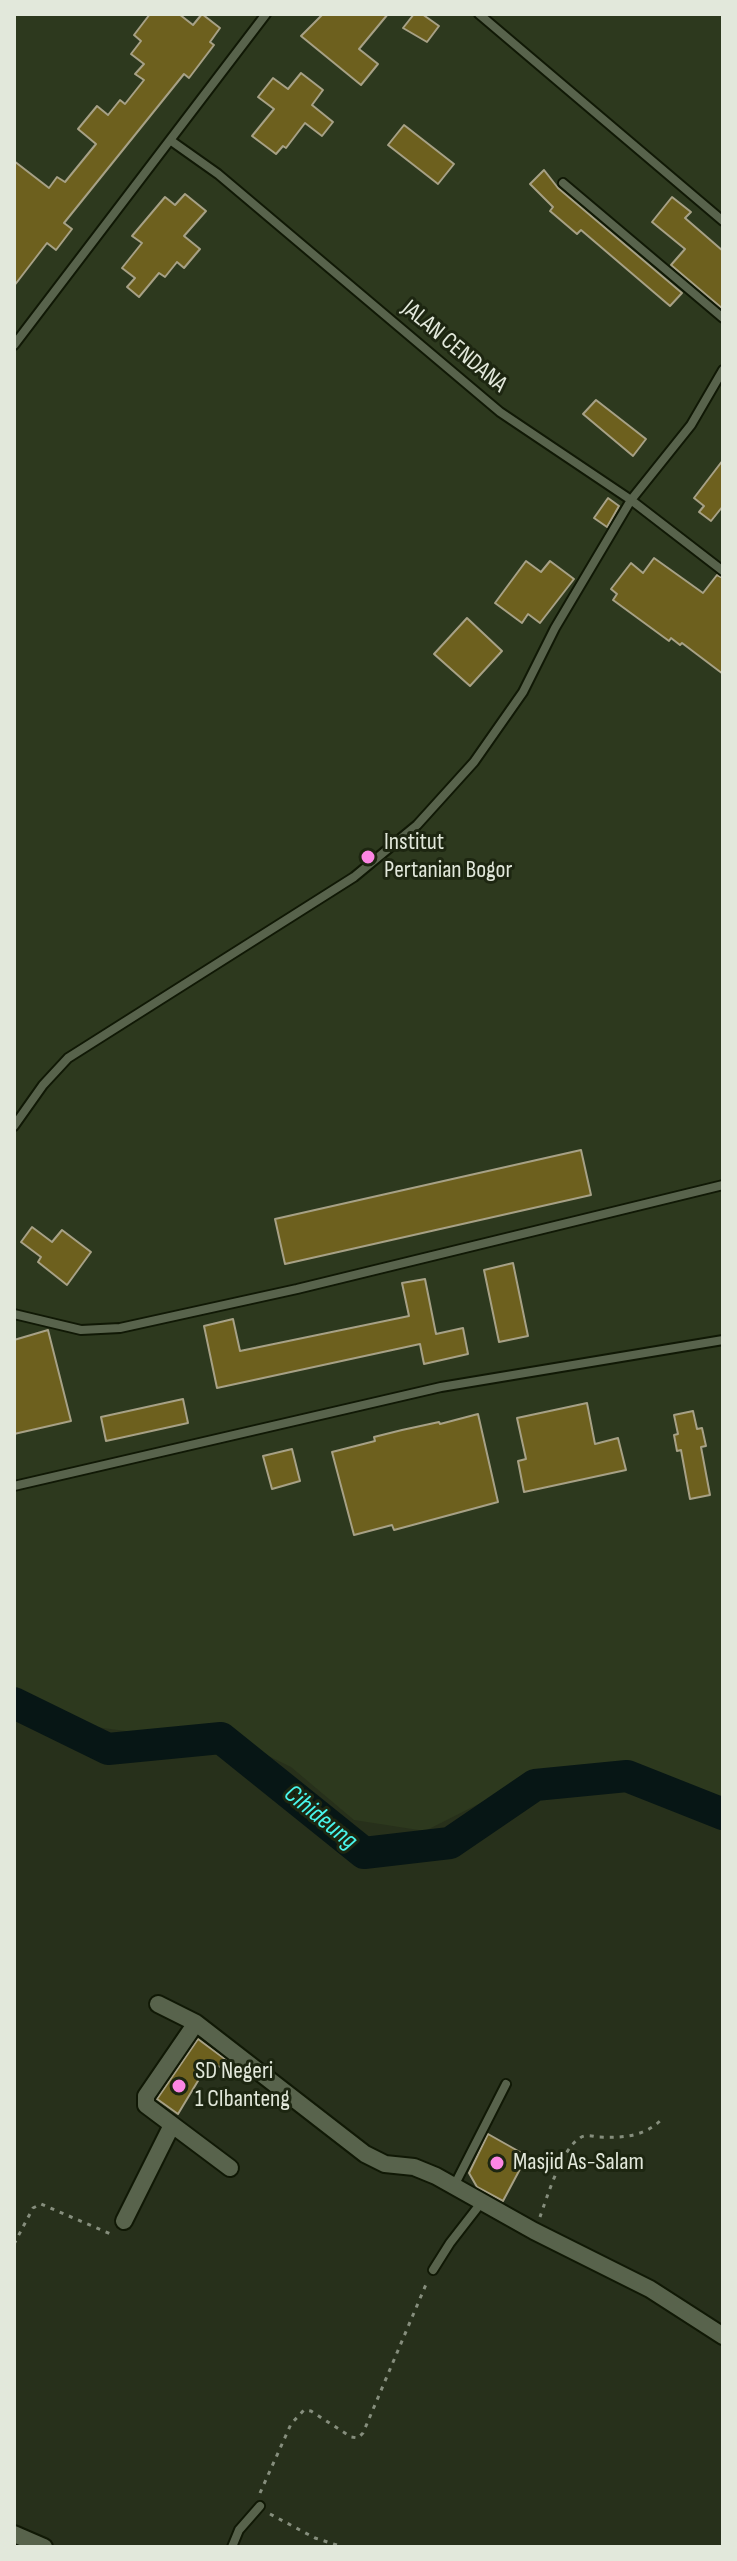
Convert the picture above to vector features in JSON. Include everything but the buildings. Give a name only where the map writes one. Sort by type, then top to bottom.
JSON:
[{"type":"street","points":[[158,2004],[196,2023],[365,2154],[385,2164],[414,2167],[650,2289],[723,2336]]},
{"type":"street","points":[[196,2023],[146,2096],[146,2105],[171,2127],[230,2168]]},
{"type":"street","points":[[124,2221],[171,2127]]},
{"type":"street","points":[[14,2534],[44,2547]]},
{"type":"lane","points":[[14,345],[266,14]]},
{"type":"lane","points":[[479,14],[723,221]]},
{"type":"lane","name":"JALAN CENDANA","points":[[170,140],[218,174],[500,412],[631,500],[723,571]]},
{"type":"lane","points":[[563,183],[723,318]]},
{"type":"lane","points":[[14,1126],[43,1085],[68,1058],[354,877],[417,825],[474,762],[523,692],[555,628],[631,500],[691,425],[723,370]]},
{"type":"lane","points":[[14,1314],[81,1330],[120,1328],[297,1289],[723,1185]]},
{"type":"lane","points":[[14,1486],[441,1387],[723,1340]]},
{"type":"lane","points":[[453,2187],[506,2084]]},
{"type":"lane","points":[[433,2270],[481,2203]]},
{"type":"lane","points":[[232,2547],[239,2530],[260,2506]]},
{"type":"path","points":[[534,2231],[559,2168],[576,2140],[583,2136],[629,2137],[652,2129],[663,2118]]},
{"type":"path","points":[[14,2244],[33,2208],[41,2204],[109,2235],[118,2234],[124,2221]]},
{"type":"path","points":[[343,2547],[281,2522],[260,2506],[259,2496],[291,2424],[304,2410],[311,2411],[351,2437],[358,2438],[363,2433],[433,2270]]},
{"type":"shaded area","name":"Institut Pertanian Bogor","points":[[14,14],[723,14],[723,1800],[605,1782],[522,1782],[425,1831],[354,1820],[291,1767],[230,1737],[156,1735],[88,1726],[14,1700]]},
{"type":"waterway","name":"Cihideung","points":[[14,1703],[108,1749],[221,1738],[364,1853],[450,1843],[535,1785],[627,1776],[723,1814]]},
{"type":"place","name":"Institut Pertanian Bogor","points":[[368,857]]},
{"type":"place","name":"SD Negeri 1 CIbanteng","points":[[179,2086]]},
{"type":"place","name":"Masjid As-Salam","points":[[497,2163]]}]
